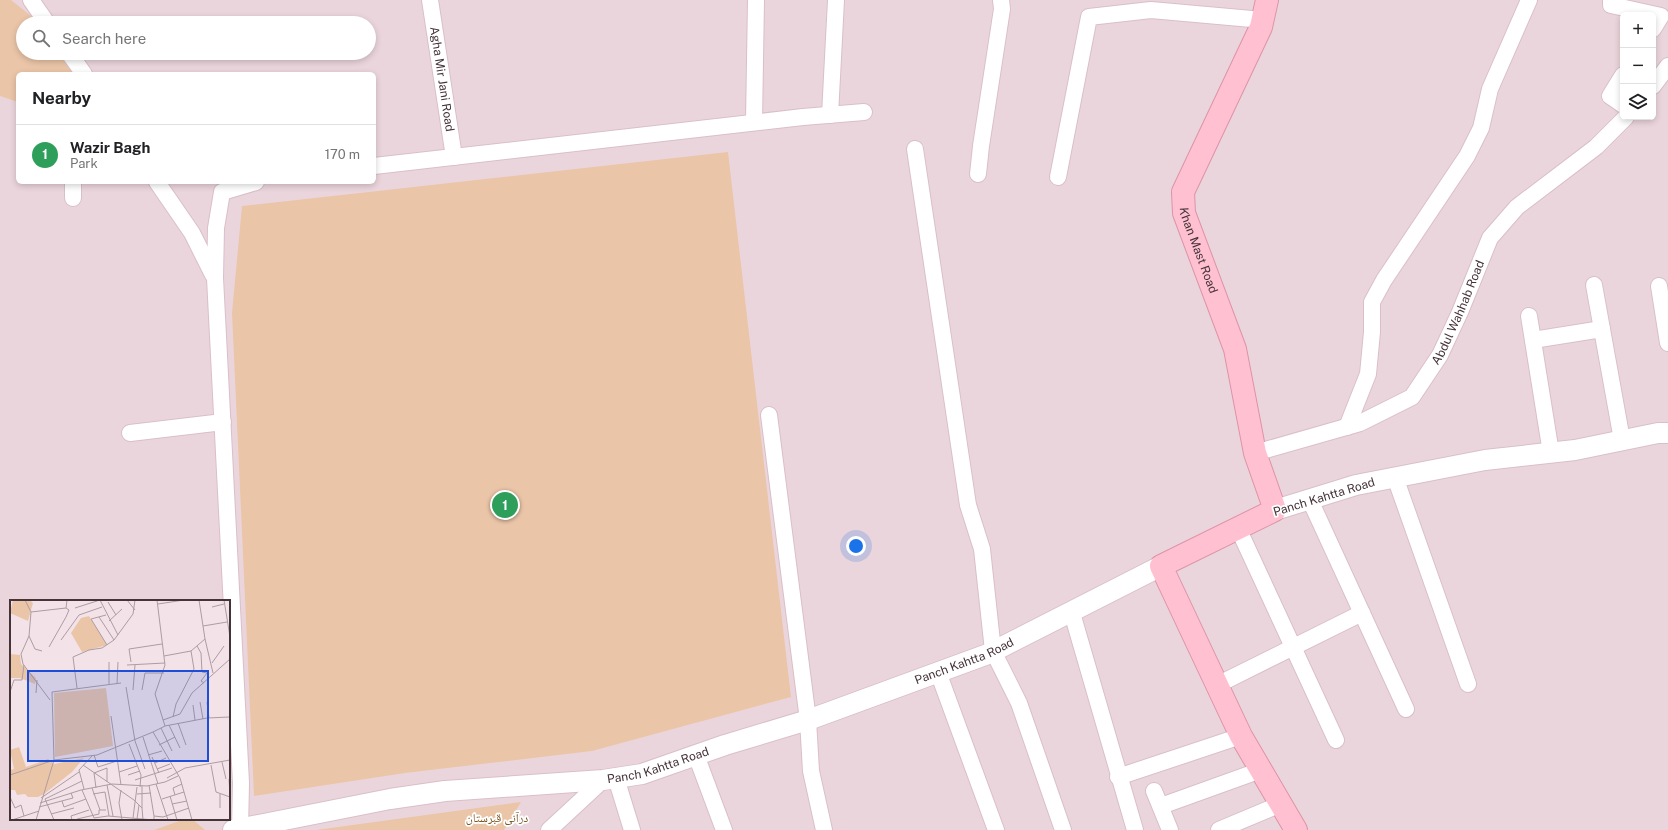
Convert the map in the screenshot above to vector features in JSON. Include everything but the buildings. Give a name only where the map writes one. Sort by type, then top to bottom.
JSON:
[{"type":"main road","name":"Khan Mast Road","points":[[1265,10],[1261,27],[1182,192],[1184,213],[1235,349],[1255,453],[1275,510]]},
{"type":"main road","name":"Panch Kahtta Road","points":[[1161,566],[1275,510]]},
{"type":"main road","points":[[1161,566],[1241,736],[1296,830]]},
{"type":"street","points":[[31,0],[42,16]]},
{"type":"street","name":"Agha Mir Jani Road","points":[[430,0],[454,157]]},
{"type":"street","points":[[754,122],[756,0]]},
{"type":"street","points":[[830,115],[836,0]]},
{"type":"street","points":[[978,174],[1002,9],[1001,0]]},
{"type":"street","points":[[1348,427],[1368,374],[1372,332],[1372,302],[1384,280],[1467,156],[1481,128],[1490,89],[1529,0]]},
{"type":"street","points":[[1611,0],[1611,5],[1643,12]]},
{"type":"street","points":[[1058,177],[1089,17],[1151,10],[1265,10]]},
{"type":"street","points":[[1656,15],[1661,16],[1656,24]]},
{"type":"street","points":[[73,60],[82,72]]},
{"type":"street","points":[[1654,84],[1668,66]]},
{"type":"street","points":[[1620,80],[1610,96],[1620,103]]},
{"type":"street","points":[[376,166],[754,122],[864,112]]},
{"type":"street","name":"Abdul Wahhab Road","points":[[1255,453],[1360,423],[1412,397],[1440,355],[1460,312],[1490,238],[1518,207],[1596,147],[1623,120]]},
{"type":"street","points":[[915,150],[968,506],[982,549],[993,651],[1019,703],[1063,830]]},
{"type":"street","points":[[72,198],[73,184]]},
{"type":"street","points":[[158,184],[192,233],[215,278]]},
{"type":"street","points":[[238,829],[241,783],[215,278],[216,228],[222,192],[249,184]]},
{"type":"street","points":[[1594,285],[1622,440]]},
{"type":"street","points":[[1659,286],[1668,343]]},
{"type":"street","points":[[1529,316],[1551,453]]},
{"type":"street","points":[[1532,340],[1602,329]]},
{"type":"street","points":[[769,415],[808,720],[812,771],[822,829]]},
{"type":"street","points":[[130,433],[223,422]]},
{"type":"street","name":"Panch Kahtta Road","points":[[1275,510],[1356,485],[1486,460],[1575,450],[1668,432]]},
{"type":"street","points":[[1395,478],[1468,684]]},
{"type":"street","points":[[1310,500],[1406,709]]},
{"type":"street","points":[[1238,528],[1336,740]]},
{"type":"street","name":"Panch Kahtta Road","points":[[238,829],[390,799],[445,791],[610,779],[642,774],[696,755],[808,720],[993,651],[1072,613],[1161,566]]},
{"type":"street","points":[[1072,613],[1134,830]]},
{"type":"street","points":[[1217,684],[1362,613]]},
{"type":"street","points":[[938,672],[996,830]]},
{"type":"street","points":[[1118,777],[1241,736]]},
{"type":"street","points":[[696,755],[724,830]]},
{"type":"street","points":[[1160,806],[1261,770]]},
{"type":"street","points":[[549,830],[610,779],[632,830]]},
{"type":"street","points":[[1154,791],[1170,830]]},
{"type":"street","points":[[1219,830],[1281,804]]},
{"type":"shaded area","points":[[0,0],[1668,0],[1668,830],[0,830]]},
{"type":"green space","points":[[0,0],[11,0],[31,16],[16,16],[16,60],[70,60],[74,65],[73,72],[16,72],[16,101],[0,96]]},
{"type":"green space","points":[[728,152],[791,697],[592,751],[405,773],[254,796],[232,313],[242,206]]},
{"type":"green space","name":"درآنی قبرستان","points":[[521,802],[504,830],[316,830]]},
{"type":"green space","points":[[182,820],[193,820],[205,830],[154,830]]},
{"type":"place","name":"Wazir Bagh","points":[[505,505]]}]
